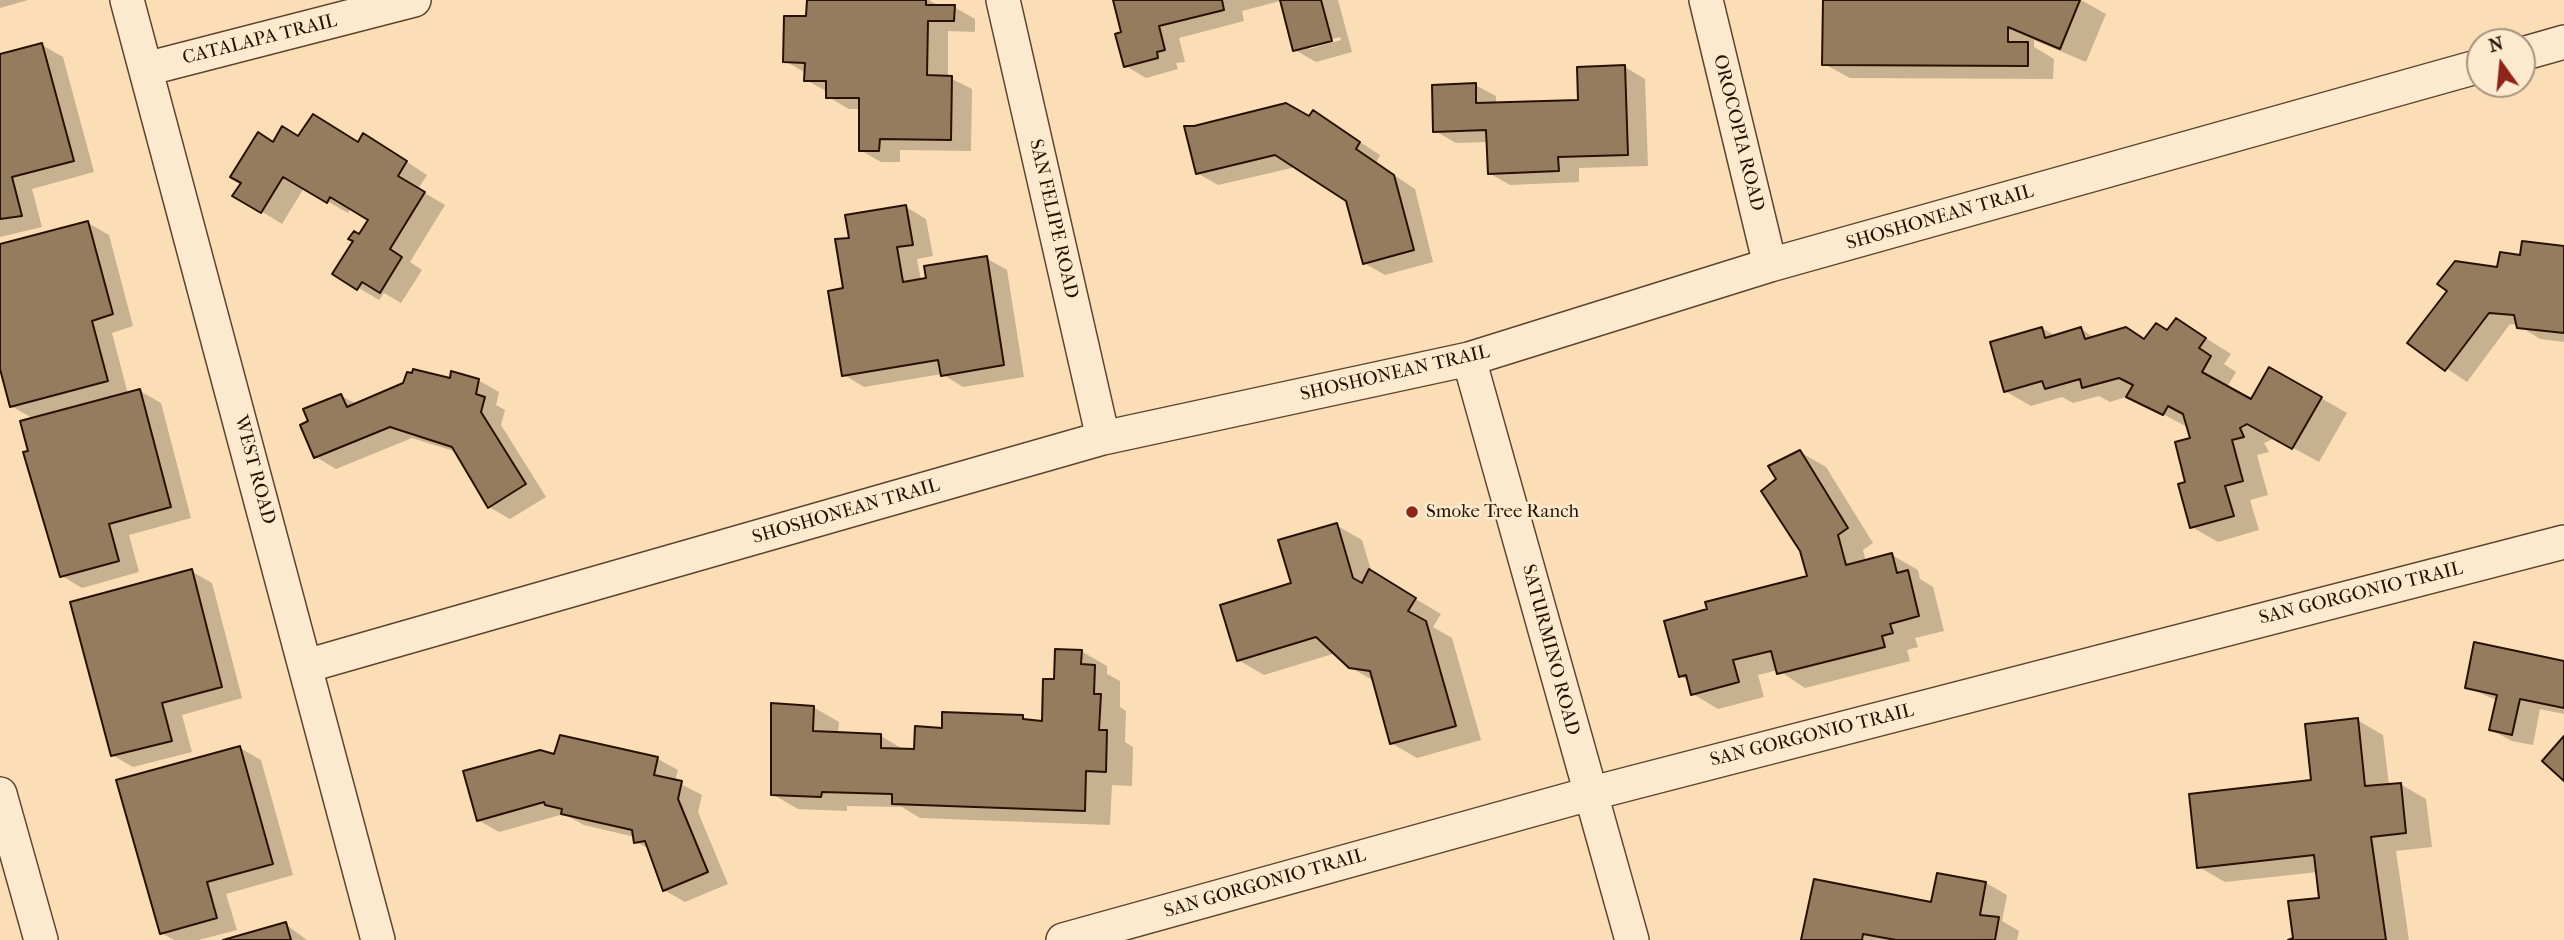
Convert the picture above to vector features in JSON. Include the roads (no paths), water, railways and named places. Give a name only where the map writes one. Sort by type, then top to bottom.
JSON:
[{"type":"street","name":"WEST ROAD","points":[[127,0],[378,940]]},
{"type":"street","name":"CATALAPA TRAIL","points":[[146,69],[414,0]]},
{"type":"street","name":"SAN FELIPE ROAD","points":[[1003,0],[1103,439]]},
{"type":"street","name":"OROCOPIA ROAD","points":[[1706,0],[1770,265]]},
{"type":"street","points":[[2536,50],[2564,42]]},
{"type":"street","name":"SHOSHONEAN TRAIL","points":[[306,666],[1103,439],[1469,359],[1770,265],[2466,70]]},
{"type":"street","name":"SATURMINO ROAD","points":[[1469,359],[1632,940]]},
{"type":"street","name":"SAN GORGONIO TRAIL","points":[[1063,940],[1589,794],[2564,542]]},
{"type":"street","points":[[0,794],[41,940]]},
{"type":"place","name":"Smoke Tree Ranch","points":[[1412,512]]}]
